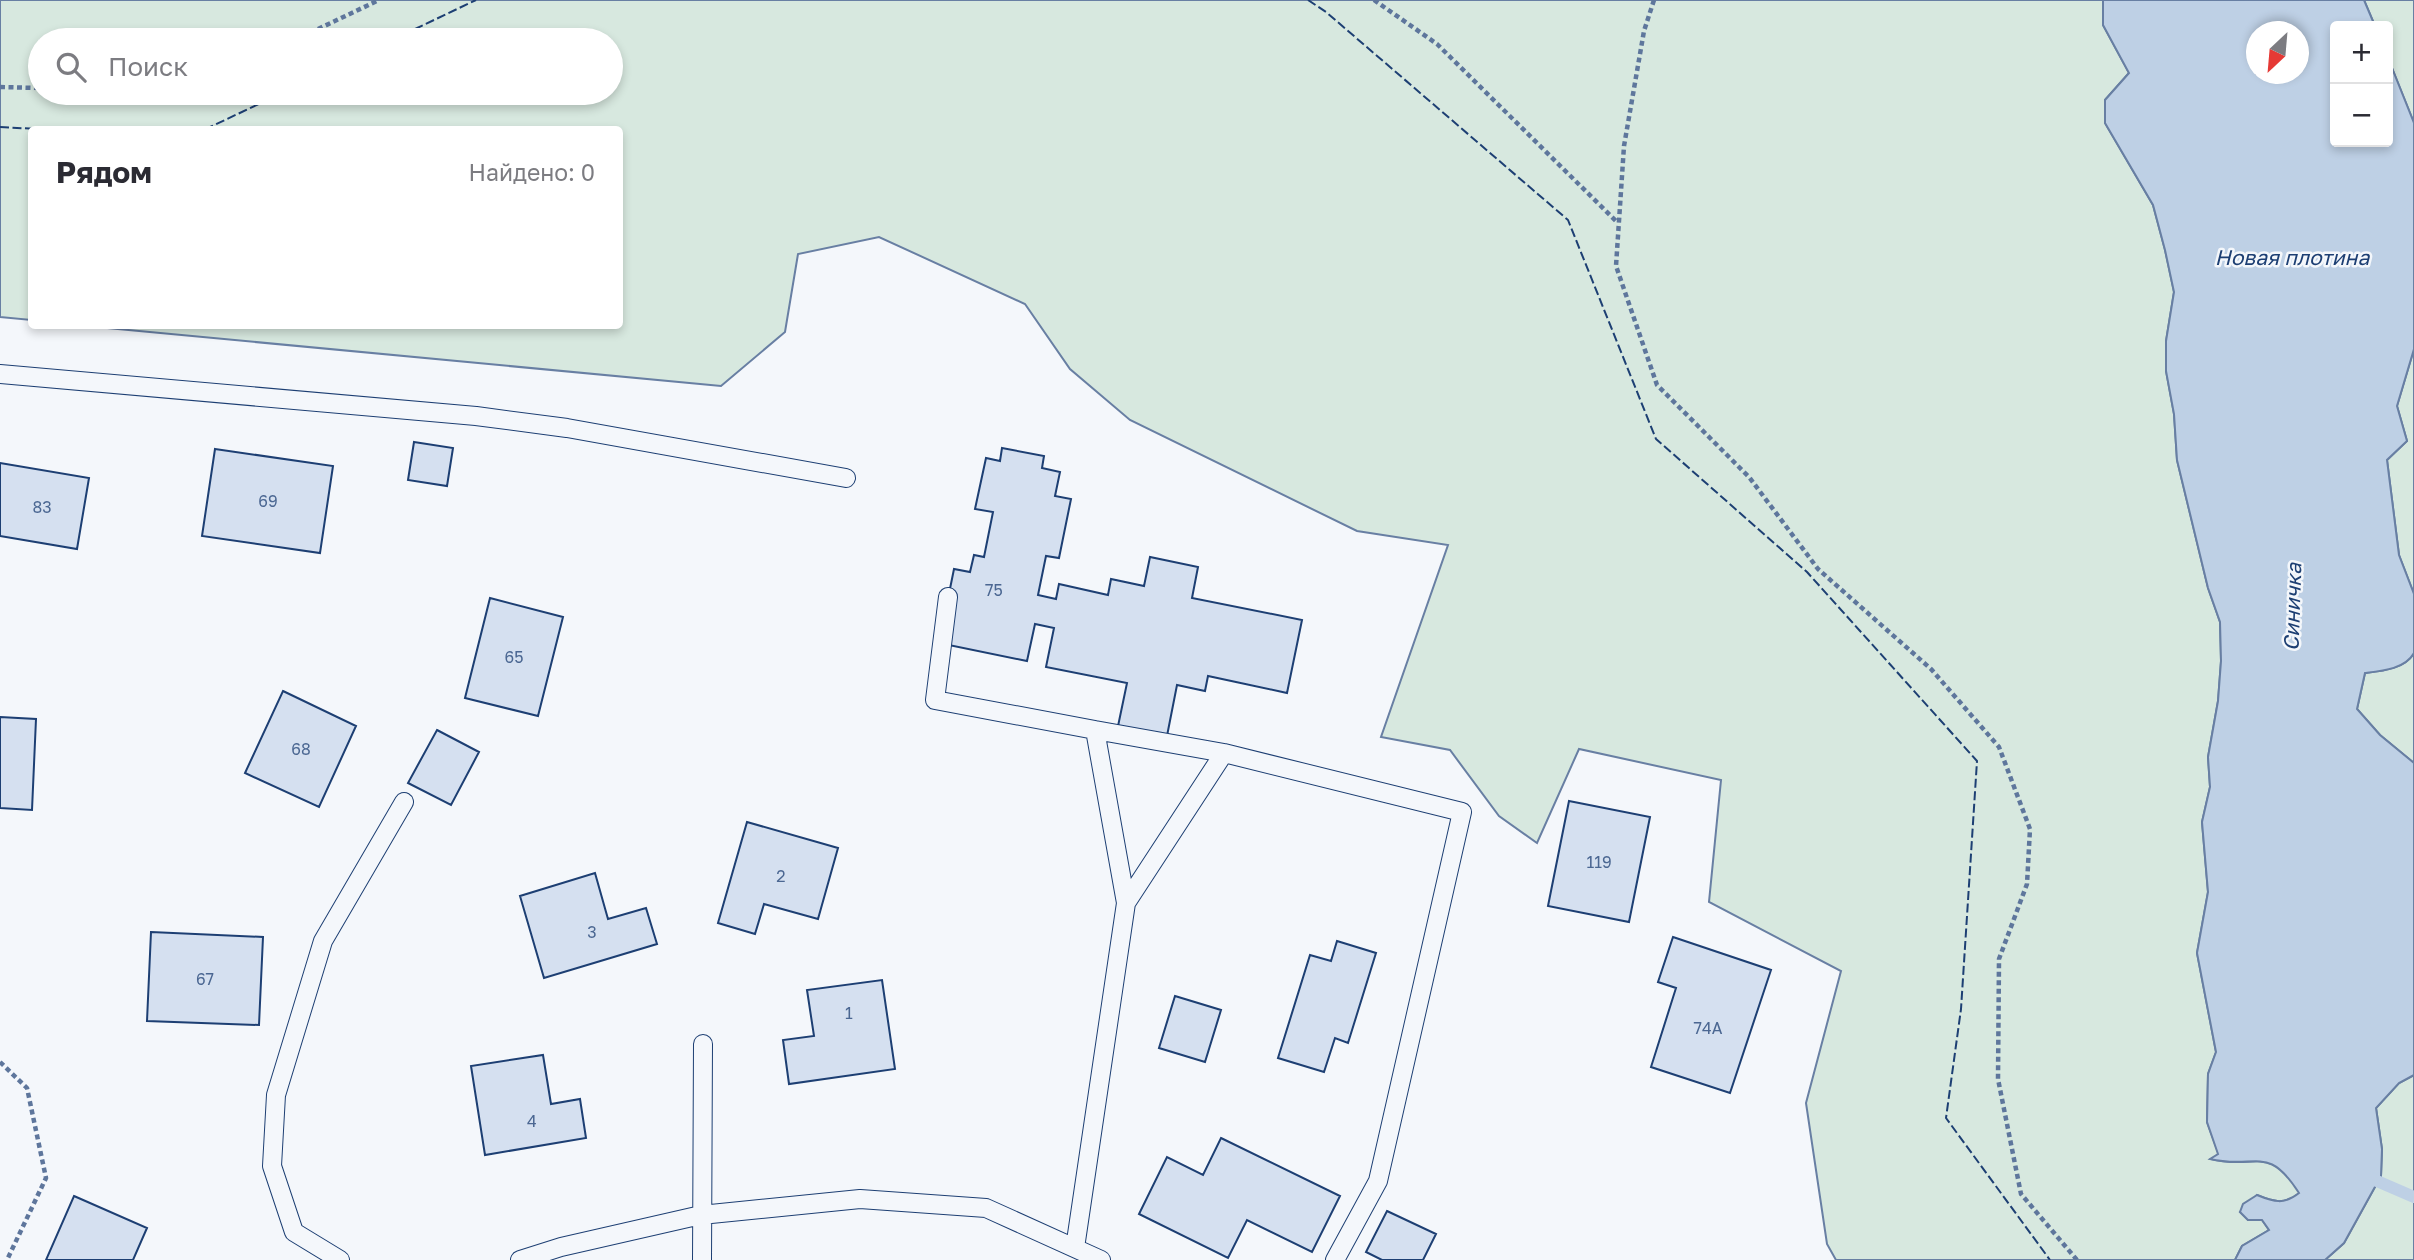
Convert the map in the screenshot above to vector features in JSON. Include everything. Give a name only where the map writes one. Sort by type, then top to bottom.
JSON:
[{"type":"lane","points":[[0,374],[476,416],[567,428],[846,478]]},
{"type":"lane","points":[[948,597],[935,700],[1224,753],[1462,812],[1378,1181],[1335,1260]]},
{"type":"lane","points":[[1075,1248],[1126,903],[1095,730]]},
{"type":"lane","points":[[1126,903],[1224,753]]},
{"type":"lane","points":[[340,1260],[294,1232],[272,1167],[276,1095],[323,941],[404,802]]},
{"type":"lane","points":[[702,1260],[703,1044]]},
{"type":"lane","points":[[520,1260],[561,1247],[701,1215],[860,1199],[986,1208],[1101,1260]]},
{"type":"path","points":[[320,28],[379,0]]},
{"type":"path","points":[[1374,0],[1437,44],[1619,224]]},
{"type":"path","points":[[1654,0],[1644,31],[1624,146],[1616,266],[1657,385],[1749,477],[1818,569],[1930,668],[1999,747],[2030,829],[2027,884],[1999,959],[1998,1079],[2021,1194],[2077,1260]]},
{"type":"path","points":[[0,87],[28,88]]},
{"type":"path","points":[[0,1062],[27,1088],[46,1178],[7,1260]]},
{"type":"shaded area","points":[[0,0],[2103,0],[2103,25],[2129,73],[2105,100],[2105,123],[2153,205],[2165,250],[2174,292],[2166,341],[2166,371],[2174,414],[2177,460],[2208,588],[2220,622],[2218,701],[2208,757],[2210,787],[2202,822],[2208,892],[2197,953],[2216,1052],[2208,1074],[2207,1122],[2219,1155],[2211,1159],[2269,1163],[2288,1177],[2300,1193],[2279,1201],[2257,1195],[2240,1212],[2248,1220],[2262,1220],[2269,1230],[2242,1246],[2235,1260],[1836,1260],[1827,1244],[1806,1103],[1841,971],[1709,902],[1721,780],[1579,749],[1537,843],[1499,816],[1450,750],[1381,737],[1448,545],[1357,531],[1130,420],[1070,369],[1025,304],[879,237],[798,254],[785,332],[721,386],[118,329],[623,329],[623,126],[28,126],[28,320],[0,317]]},
{"type":"shaded area","points":[[2364,0],[2414,0],[2414,123],[2393,70],[2393,21],[2373,21]]},
{"type":"shaded area","points":[[2414,349],[2414,594],[2399,555],[2387,460],[2407,441],[2397,406]]},
{"type":"shaded area","points":[[2414,653],[2414,763],[2380,735],[2357,709],[2365,673],[2399,666]]},
{"type":"shaded area","points":[[2414,1075],[2414,1260],[2325,1260],[2344,1243],[2381,1176],[2382,1149],[2376,1108],[2399,1083]]},
{"type":"water","name":"Новая плотина","points":[[2103,0],[2364,0],[2373,21],[2330,21],[2330,147],[2393,147],[2393,70],[2414,123],[2414,349],[2397,406],[2407,441],[2387,460],[2399,555],[2414,594],[2414,653],[2399,666],[2365,673],[2357,709],[2380,735],[2414,763],[2414,1075],[2399,1083],[2376,1108],[2382,1149],[2381,1176],[2344,1243],[2325,1260],[2235,1260],[2242,1246],[2269,1230],[2262,1220],[2248,1220],[2240,1212],[2243,1204],[2257,1195],[2279,1201],[2299,1193],[2278,1168],[2269,1163],[2210,1159],[2218,1154],[2207,1122],[2208,1074],[2216,1052],[2197,953],[2208,892],[2202,822],[2210,787],[2208,757],[2218,701],[2220,622],[2208,588],[2177,460],[2174,414],[2166,371],[2166,341],[2174,292],[2165,250],[2153,205],[2105,123],[2105,100],[2129,73],[2103,25]]},
{"type":"building","points":[[414,442],[453,448],[447,486],[408,480]]},
{"type":"building","points":[[1002,448],[1044,456],[1042,468],[1060,472],[1055,496],[1071,499],[1059,558],[1046,556],[1038,595],[1056,599],[1059,584],[1108,595],[1111,579],[1144,586],[1150,557],[1198,567],[1192,598],[1302,620],[1287,693],[1208,676],[1205,691],[1177,685],[1166,741],[1117,731],[1127,683],[1046,667],[1054,628],[1035,624],[1027,661],[939,643],[954,569],[970,572],[974,555],[984,557],[993,512],[975,509],[986,458],[1000,461]]},
{"type":"building","points":[[215,449],[333,466],[320,553],[202,536]]},
{"type":"building","points":[[0,463],[89,478],[77,549],[0,536]]},
{"type":"building","points":[[490,598],[563,617],[538,716],[465,698]]},
{"type":"building","points":[[283,691],[356,726],[319,807],[245,773]]},
{"type":"building","points":[[0,717],[36,719],[32,810],[0,808]]},
{"type":"building","points":[[437,730],[479,752],[451,805],[408,783]]},
{"type":"building","points":[[1569,801],[1650,817],[1629,922],[1548,906]]},
{"type":"building","points":[[747,822],[838,848],[818,919],[764,904],[755,934],[718,923]]},
{"type":"building","points":[[595,873],[608,919],[646,908],[657,944],[544,978],[520,896]]},
{"type":"building","points":[[151,932],[263,937],[259,1025],[147,1021]]},
{"type":"building","points":[[1673,937],[1771,970],[1730,1093],[1651,1067],[1676,988],[1658,982]]},
{"type":"building","points":[[1337,941],[1376,953],[1348,1043],[1335,1038],[1324,1072],[1278,1058],[1310,955],[1331,961]]},
{"type":"building","points":[[882,980],[895,1069],[789,1084],[783,1040],[814,1036],[807,990]]},
{"type":"building","points":[[1175,996],[1221,1010],[1205,1062],[1159,1048]]},
{"type":"building","points":[[543,1055],[551,1104],[580,1099],[586,1138],[485,1155],[471,1066]]},
{"type":"building","points":[[1221,1138],[1340,1196],[1312,1252],[1247,1220],[1228,1258],[1139,1214],[1167,1157],[1203,1175]]},
{"type":"building","points":[[74,1196],[147,1228],[133,1260],[46,1260]]},
{"type":"building","points":[[1387,1211],[1436,1234],[1423,1260],[1382,1260],[1366,1252]]},
{"type":"waterway","points":[[2363,1175],[2414,1197]]},
{"type":"fence","points":[[417,28],[476,0]]},
{"type":"fence","points":[[1308,0],[1326,12],[1568,220],[1656,439],[1807,572],[1977,761],[1961,1009],[1946,1118],[2050,1260]]},
{"type":"fence","points":[[212,126],[257,105]]},
{"type":"fence","points":[[0,127],[28,129]]},
{"type":"water label","name":"Синичка","points":[[2292,607]]}]
